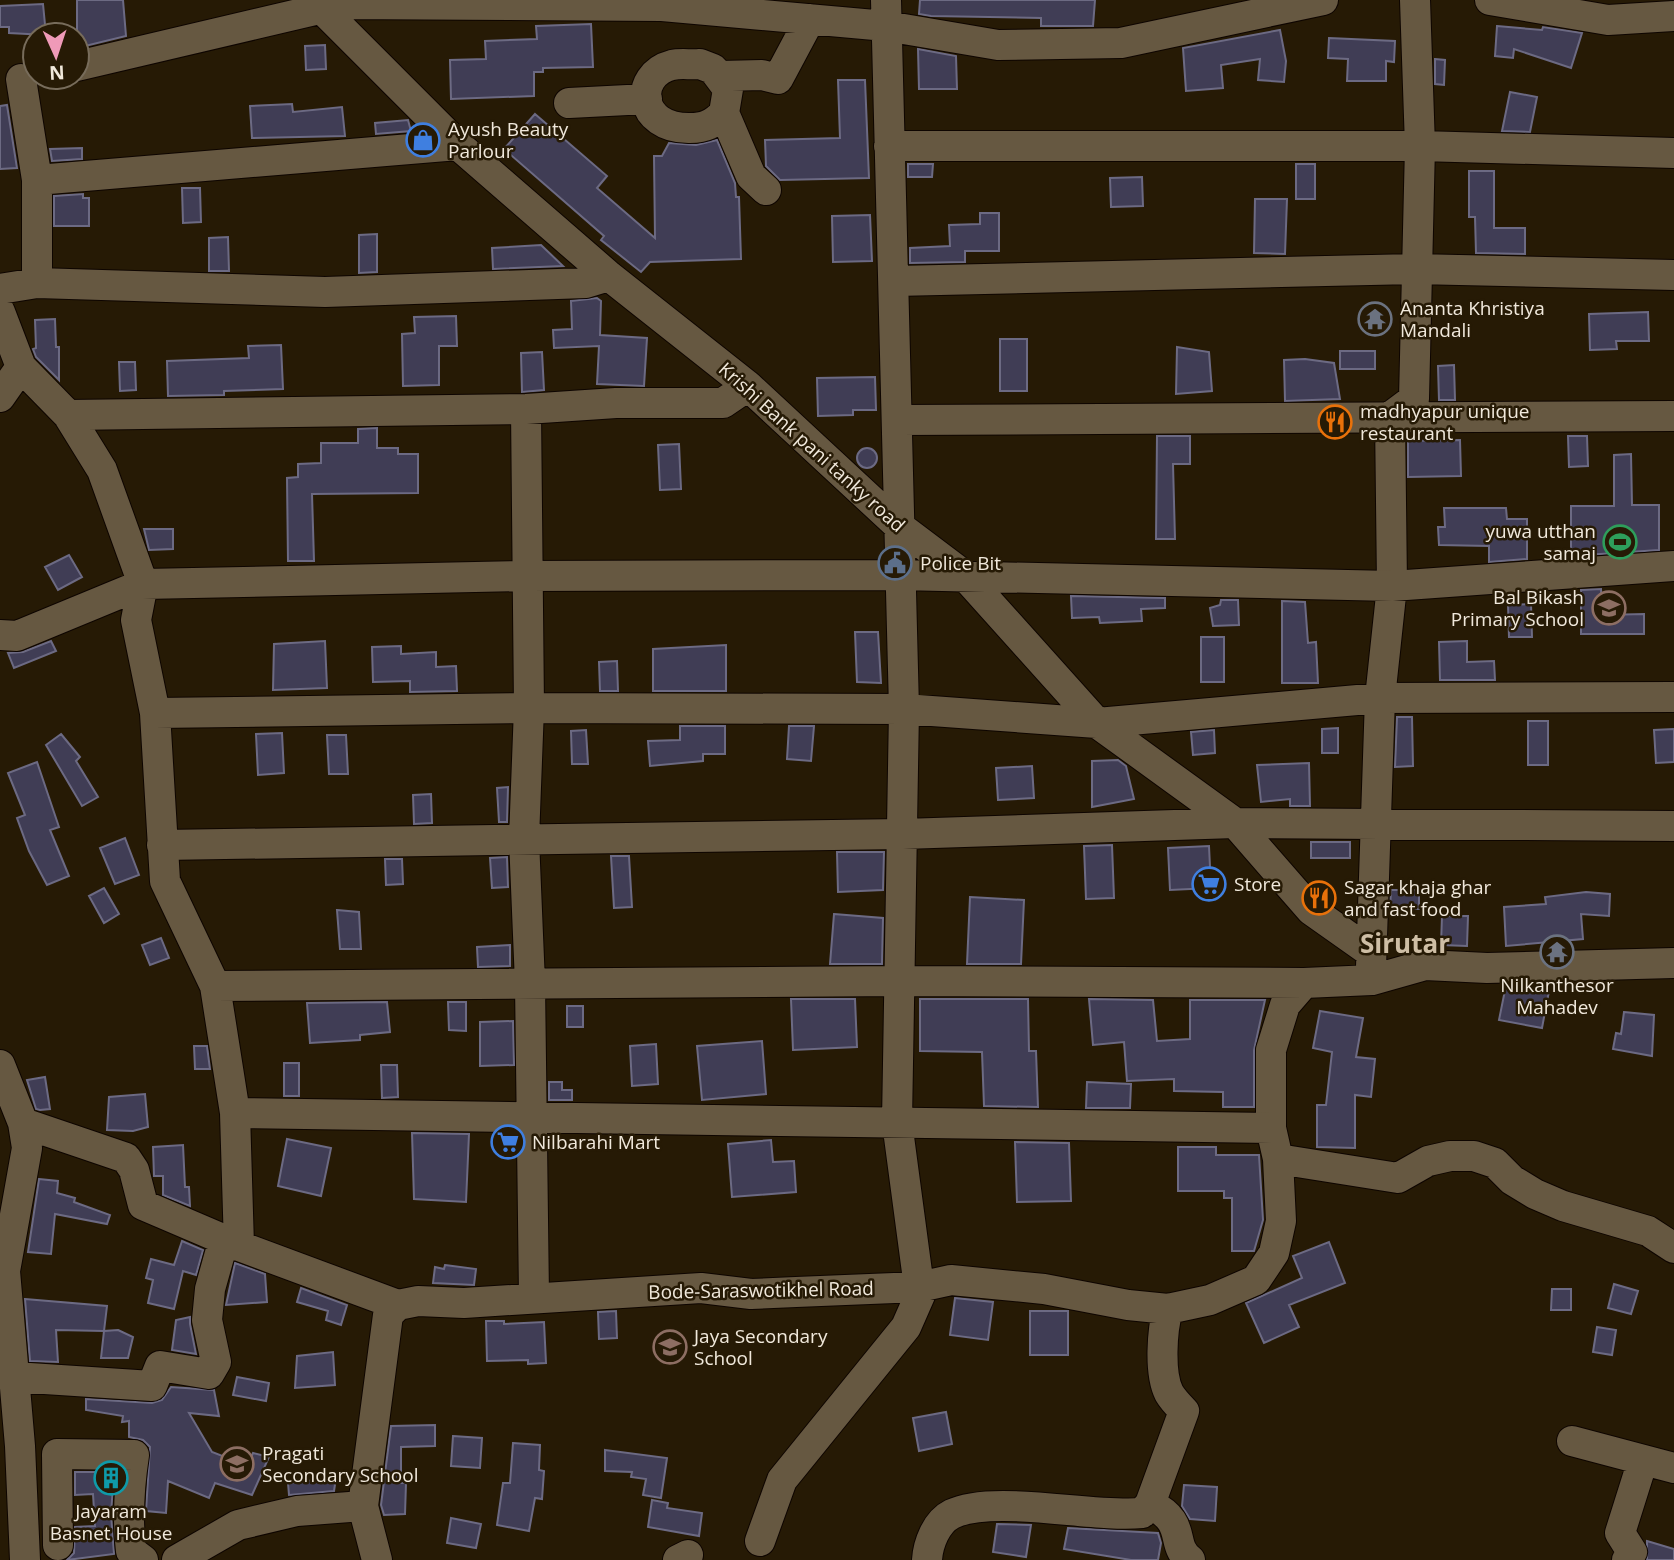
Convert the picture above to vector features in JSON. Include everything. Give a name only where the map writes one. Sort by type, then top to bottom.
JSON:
[{"type":"street","points":[[1223,0],[1253,17]]},
{"type":"street","points":[[91,62],[317,4],[662,6],[810,19],[886,13],[998,45],[1089,46],[1121,43],[1324,0]]},
{"type":"street","points":[[1390,417],[1414,399],[1420,146],[1415,0]]},
{"type":"street","points":[[1490,0],[1521,3],[1608,20],[1674,16]]},
{"type":"street","name":"Krishi Bank pani tanky road","points":[[317,4],[458,145],[610,276],[748,387],[900,527],[965,576],[1097,723],[1235,823],[1311,910],[1371,965]]},
{"type":"street","points":[[760,1541],[769,1507],[782,1480],[906,1327],[922,1286],[897,1122],[904,709],[898,575],[898,421],[886,13]]},
{"type":"street","points":[[721,76],[762,75],[778,79],[810,19]]},
{"type":"street","points":[[724,113],[703,128],[672,128],[653,117],[647,99],[652,80],[672,65],[700,64],[713,69],[721,76],[728,89],[724,113],[751,176],[766,190]]},
{"type":"street","points":[[19,79],[37,180],[37,283]]},
{"type":"street","points":[[569,103],[647,99]]},
{"type":"street","points":[[37,180],[458,145]]},
{"type":"street","points":[[889,146],[1420,146],[1674,153]]},
{"type":"street","points":[[895,281],[1415,269],[1674,275]]},
{"type":"street","points":[[0,289],[37,283],[325,292],[586,283],[610,276]]},
{"type":"street","points":[[0,312],[21,366],[68,415],[102,470],[143,583],[136,620],[155,713],[164,880],[215,986],[235,1112],[232,1242],[211,1289],[207,1320],[216,1362],[209,1374],[160,1366],[152,1386],[14,1377]]},
{"type":"street","points":[[0,397],[21,366]]},
{"type":"street","points":[[68,415],[526,409],[616,403],[723,403],[748,387]]},
{"type":"street","points":[[526,409],[529,708],[524,839],[530,983],[534,1297]]},
{"type":"street","points":[[898,421],[1674,416]]},
{"type":"street","points":[[1371,965],[1380,698],[1392,586],[1390,417]]},
{"type":"street","points":[[0,635],[17,636],[143,583],[526,576],[898,575],[1392,586],[1674,566]]},
{"type":"street","points":[[155,713],[529,708],[904,709],[1097,723],[1380,698],[1674,696]]},
{"type":"street","points":[[162,845],[903,834],[1235,823],[1674,826]]},
{"type":"street","points":[[215,986],[901,981],[1304,984],[1371,965],[1487,968],[1674,963]]},
{"type":"street","name":"Bode-Saraswotikhel Road","points":[[398,1305],[418,1301],[464,1303],[701,1288],[751,1294],[922,1286],[951,1280],[1044,1289],[1128,1305],[1168,1309],[1210,1300],[1256,1280],[1275,1253],[1281,1221],[1278,1159],[1271,1128],[1271,1050],[1284,1005],[1304,984]]},
{"type":"street","points":[[2,1072],[14,1117],[27,1148],[2,1272],[14,1377],[14,1449],[25,1560]]},
{"type":"street","points":[[235,1112],[1271,1128]]},
{"type":"street","points":[[14,1117],[126,1158],[134,1170],[142,1205],[398,1305],[388,1315],[363,1506],[377,1560]]},
{"type":"street","points":[[1278,1159],[1398,1178],[1428,1161],[1450,1156],[1474,1157],[1495,1163],[1511,1180],[1535,1194],[1563,1206],[1648,1231],[1674,1248]]},
{"type":"street","points":[[927,1560],[938,1525],[952,1514],[974,1509],[1019,1507],[1122,1515],[1142,1513],[1150,1504],[1184,1411],[1168,1392],[1163,1329],[1168,1309]]},
{"type":"street","points":[[1572,1441],[1674,1468]]},
{"type":"street","points":[[14,1449],[57,1454],[140,1456],[128,1496],[128,1524],[131,1551],[143,1560]]},
{"type":"street","points":[[57,1454],[58,1545]]},
{"type":"street","points":[[1627,1560],[1632,1552],[1620,1533],[1643,1460]]},
{"type":"street","points":[[1150,1504],[1168,1513],[1177,1529],[1183,1553],[1190,1560]]},
{"type":"street","points":[[177,1560],[238,1525],[298,1511],[363,1506]]},
{"type":"building","points":[[77,0],[123,0],[126,36],[91,45],[91,21],[77,21]]},
{"type":"building","points":[[920,0],[1095,0],[1093,26],[1041,26],[1041,18],[919,14]]},
{"type":"building","points":[[43,4],[45,21],[21,21],[21,34],[9,33],[9,27],[0,27],[0,6]]},
{"type":"building","points":[[591,24],[593,67],[543,68],[543,72],[534,72],[534,96],[451,99],[450,60],[486,59],[485,41],[537,39],[536,26]]},
{"type":"building","points":[[1497,26],[1542,30],[1543,27],[1582,33],[1571,68],[1514,49],[1513,58],[1495,56]]},
{"type":"building","points":[[1280,30],[1286,61],[1284,82],[1258,80],[1260,59],[1221,65],[1223,88],[1186,91],[1183,48]]},
{"type":"building","points":[[1329,38],[1395,41],[1394,62],[1386,61],[1386,81],[1347,81],[1348,59],[1328,58]]},
{"type":"building","points":[[325,45],[326,69],[306,70],[305,46]]},
{"type":"building","points":[[918,49],[956,56],[957,89],[919,89]]},
{"type":"building","points":[[1435,59],[1445,60],[1444,85],[1435,84]]},
{"type":"building","points":[[838,80],[865,80],[869,178],[780,180],[766,166],[765,140],[840,138]]},
{"type":"building","points":[[1510,92],[1537,97],[1530,132],[1502,131]]},
{"type":"building","points":[[292,104],[293,112],[342,107],[345,136],[252,138],[250,106]]},
{"type":"building","points":[[7,105],[17,168],[0,169],[0,106]]},
{"type":"building","points":[[535,114],[607,176],[597,188],[655,238],[654,156],[662,156],[669,143],[696,145],[717,140],[735,183],[736,197],[739,197],[741,259],[650,262],[641,272],[601,240],[604,236],[504,149]]},
{"type":"building","points":[[408,120],[411,131],[376,134],[375,123]]},
{"type":"building","points":[[82,148],[82,159],[52,161],[50,149]]},
{"type":"building","points":[[908,164],[933,164],[932,177],[908,177]]},
{"type":"building","points":[[1296,164],[1315,164],[1315,199],[1296,199]]},
{"type":"building","points":[[1469,171],[1494,171],[1494,228],[1525,228],[1525,254],[1476,253],[1475,217],[1469,217]]},
{"type":"building","points":[[1142,177],[1143,206],[1111,207],[1110,178]]},
{"type":"building","points":[[182,188],[200,188],[201,222],[183,223]]},
{"type":"building","points":[[83,194],[83,198],[89,198],[89,226],[54,226],[54,196]]},
{"type":"building","points":[[1255,199],[1287,199],[1285,254],[1254,253]]},
{"type":"building","points":[[980,213],[999,213],[999,251],[965,251],[965,262],[910,263],[910,248],[950,246],[949,225],[980,224]]},
{"type":"building","points":[[870,215],[872,261],[833,262],[832,216]]},
{"type":"building","points":[[377,234],[377,272],[359,273],[359,235]]},
{"type":"building","points":[[228,237],[229,271],[209,271],[209,238]]},
{"type":"building","points":[[541,245],[563,266],[493,269],[492,248]]},
{"type":"building","points":[[597,298],[601,301],[600,335],[647,338],[644,386],[597,384],[599,346],[554,348],[553,330],[572,329],[571,301]]},
{"type":"building","points":[[1648,312],[1649,341],[1616,341],[1617,349],[1590,350],[1589,314]]},
{"type":"building","points":[[456,316],[457,346],[439,346],[439,385],[403,386],[402,334],[415,333],[414,317]]},
{"type":"building","points":[[55,319],[56,347],[59,347],[59,380],[36,357],[33,349],[36,348],[35,320]]},
{"type":"building","points":[[1000,339],[1027,339],[1027,391],[1000,391]]},
{"type":"building","points":[[281,345],[283,389],[224,391],[224,395],[168,396],[167,361],[249,358],[248,346]]},
{"type":"building","points":[[1177,347],[1209,352],[1212,391],[1176,394]]},
{"type":"building","points":[[1340,351],[1375,351],[1375,369],[1340,369]]},
{"type":"building","points":[[542,352],[544,390],[522,392],[521,353]]},
{"type":"building","points":[[1305,359],[1334,363],[1340,399],[1285,401],[1284,360]]},
{"type":"building","points":[[119,362],[135,362],[136,390],[120,391]]},
{"type":"building","points":[[1454,365],[1455,400],[1439,400],[1438,366]]},
{"type":"building","points":[[875,377],[876,410],[853,410],[853,415],[818,416],[817,378]]},
{"type":"building","points":[[377,428],[377,448],[398,448],[398,454],[418,454],[418,493],[312,494],[314,561],[288,561],[287,478],[298,477],[298,464],[321,463],[321,443],[358,443],[358,429]]},
{"type":"building","points":[[1157,436],[1190,436],[1190,464],[1173,464],[1175,539],[1156,539]]},
{"type":"building","points":[[1568,436],[1587,436],[1588,466],[1569,467]]},
{"type":"building","points":[[1460,440],[1461,476],[1408,477],[1408,441]]},
{"type":"building","points":[[679,444],[681,489],[660,490],[658,445]]},
{"type":"building","points":[[867,448],[874,451],[877,458],[874,465],[867,468],[860,465],[857,458],[860,451]]},
{"type":"building","points":[[1631,454],[1632,505],[1659,505],[1659,550],[1571,556],[1571,506],[1614,506],[1614,455]]},
{"type":"building","points":[[1444,508],[1506,508],[1507,519],[1527,519],[1527,559],[1489,562],[1489,546],[1439,545],[1438,527],[1445,527]]},
{"type":"building","points":[[144,529],[173,529],[173,549],[149,550]]},
{"type":"building","points":[[69,555],[82,577],[58,590],[45,567]]},
{"type":"building","points":[[1601,589],[1602,615],[1644,614],[1644,634],[1581,634],[1581,590]]},
{"type":"building","points":[[1071,596],[1165,598],[1165,608],[1141,609],[1142,621],[1100,623],[1099,617],[1072,618]]},
{"type":"building","points":[[1221,600],[1238,600],[1239,625],[1213,626],[1210,608],[1220,605]]},
{"type":"building","points":[[1282,601],[1305,602],[1308,643],[1316,642],[1318,683],[1282,683]]},
{"type":"building","points":[[1531,604],[1532,637],[1509,637],[1508,605]]},
{"type":"building","points":[[855,632],[878,632],[881,683],[857,682]]},
{"type":"building","points":[[1201,637],[1224,637],[1224,682],[1201,682]]},
{"type":"building","points":[[51,641],[56,651],[14,668],[8,653],[23,652]]},
{"type":"building","points":[[325,641],[327,688],[273,690],[274,644]]},
{"type":"building","points":[[1467,641],[1467,662],[1494,661],[1495,680],[1440,680],[1439,642]]},
{"type":"building","points":[[726,645],[726,691],[653,691],[653,649]]},
{"type":"building","points":[[401,646],[401,654],[436,652],[436,667],[456,666],[457,691],[410,692],[410,681],[373,682],[372,647]]},
{"type":"building","points":[[617,661],[618,691],[600,691],[599,662]]},
{"type":"building","points":[[1397,717],[1412,717],[1413,766],[1395,767]]},
{"type":"building","points":[[1528,721],[1548,721],[1548,765],[1528,765]]},
{"type":"building","points":[[680,726],[725,726],[725,754],[703,754],[703,761],[650,766],[648,741],[680,740]]},
{"type":"building","points":[[789,726],[814,726],[811,761],[787,759]]},
{"type":"building","points":[[1338,728],[1338,753],[1322,753],[1322,729]]},
{"type":"building","points":[[1674,729],[1674,762],[1656,763],[1654,730]]},
{"type":"building","points":[[586,730],[588,764],[572,764],[571,731]]},
{"type":"building","points":[[1214,730],[1215,753],[1193,755],[1191,732]]},
{"type":"building","points":[[282,733],[284,773],[258,775],[256,734]]},
{"type":"building","points":[[61,734],[80,757],[76,761],[98,797],[82,806],[46,745]]},
{"type":"building","points":[[327,735],[346,735],[348,774],[329,774]]},
{"type":"building","points":[[1118,760],[1126,766],[1134,799],[1092,807],[1092,761]]},
{"type":"building","points":[[37,762],[59,827],[50,830],[69,876],[47,885],[29,851],[17,818],[25,815],[8,773]]},
{"type":"building","points":[[1309,763],[1310,806],[1290,806],[1290,799],[1261,802],[1257,765]]},
{"type":"building","points":[[1032,766],[1034,798],[998,800],[996,768]]},
{"type":"building","points":[[508,787],[507,822],[499,822],[497,788]]},
{"type":"building","points":[[431,794],[432,823],[414,824],[413,795]]},
{"type":"building","points":[[125,838],[139,875],[115,884],[100,848]]},
{"type":"building","points":[[1311,842],[1350,842],[1350,858],[1311,858]]},
{"type":"building","points":[[1112,845],[1114,898],[1086,899],[1084,846]]},
{"type":"building","points":[[1209,846],[1211,888],[1170,890],[1168,848]]},
{"type":"building","points":[[837,852],[884,852],[883,890],[838,892]]},
{"type":"building","points":[[611,856],[629,856],[632,907],[614,908]]},
{"type":"building","points":[[507,857],[508,887],[492,888],[490,858]]},
{"type":"building","points":[[385,859],[402,859],[403,884],[386,885]]},
{"type":"building","points":[[104,888],[119,914],[104,923],[89,896]]},
{"type":"building","points":[[1391,890],[1419,890],[1419,909],[1390,909]]},
{"type":"building","points":[[1586,892],[1610,894],[1609,916],[1581,914],[1583,939],[1506,946],[1504,907],[1546,904],[1545,897]]},
{"type":"building","points":[[970,897],[1024,900],[1021,964],[967,964]]},
{"type":"building","points":[[337,910],[359,912],[361,949],[340,949]]},
{"type":"building","points":[[834,914],[883,918],[882,964],[830,964]]},
{"type":"building","points":[[1442,916],[1468,916],[1467,946],[1441,945]]},
{"type":"building","points":[[161,938],[169,958],[150,965],[142,945]]},
{"type":"building","points":[[510,945],[510,966],[478,967],[477,947]]},
{"type":"building","points":[[1506,985],[1549,991],[1542,1028],[1499,1020]]},
{"type":"building","points":[[791,999],[855,999],[857,1047],[793,1050]]},
{"type":"building","points":[[920,999],[1028,999],[1029,1051],[1036,1051],[1038,1107],[984,1106],[982,1052],[920,1051]]},
{"type":"building","points":[[1089,999],[1153,1000],[1157,1041],[1190,1039],[1190,1000],[1265,1000],[1254,1050],[1254,1107],[1223,1107],[1223,1092],[1174,1091],[1174,1079],[1127,1081],[1124,1042],[1093,1045]]},
{"type":"building","points":[[387,1002],[390,1032],[360,1035],[360,1040],[310,1043],[307,1003]]},
{"type":"building","points":[[448,1002],[466,1002],[466,1031],[449,1030]]},
{"type":"building","points":[[567,1006],[583,1006],[583,1027],[567,1027]]},
{"type":"building","points":[[1320,1011],[1363,1018],[1356,1057],[1375,1059],[1371,1097],[1355,1095],[1355,1148],[1317,1147],[1317,1105],[1326,1105],[1332,1052],[1313,1048]]},
{"type":"building","points":[[1624,1012],[1654,1015],[1652,1056],[1613,1049],[1616,1033],[1621,1034]]},
{"type":"building","points":[[513,1021],[514,1065],[480,1066],[480,1022]]},
{"type":"building","points":[[762,1041],[766,1094],[702,1100],[697,1046]]},
{"type":"building","points":[[656,1044],[658,1084],[632,1086],[630,1046]]},
{"type":"building","points":[[194,1046],[207,1046],[210,1069],[195,1069]]},
{"type":"building","points":[[284,1063],[299,1063],[299,1096],[284,1096]]},
{"type":"building","points":[[381,1065],[397,1065],[398,1097],[382,1098]]},
{"type":"building","points":[[45,1077],[50,1109],[40,1110],[36,1109],[27,1080]]},
{"type":"building","points":[[549,1082],[562,1082],[562,1090],[572,1090],[572,1100],[549,1100]]},
{"type":"building","points":[[1087,1082],[1131,1084],[1130,1108],[1086,1108]]},
{"type":"building","points":[[145,1094],[148,1127],[133,1131],[107,1130],[109,1097]]},
{"type":"building","points":[[412,1133],[469,1134],[466,1202],[414,1199]]},
{"type":"building","points":[[287,1139],[331,1148],[321,1196],[278,1186]]},
{"type":"building","points":[[771,1140],[773,1162],[794,1161],[796,1192],[732,1197],[728,1144]]},
{"type":"building","points":[[1015,1142],[1069,1143],[1071,1201],[1017,1202]]},
{"type":"building","points":[[183,1145],[185,1187],[189,1187],[190,1206],[163,1195],[163,1176],[154,1176],[153,1147]]},
{"type":"building","points":[[1178,1147],[1216,1147],[1216,1155],[1259,1155],[1263,1220],[1254,1251],[1232,1251],[1232,1198],[1224,1198],[1224,1191],[1178,1191]]},
{"type":"building","points":[[39,1179],[58,1181],[57,1193],[75,1198],[74,1202],[110,1215],[107,1224],[55,1214],[51,1254],[28,1252]]},
{"type":"building","points":[[182,1241],[203,1250],[196,1275],[183,1271],[174,1309],[148,1303],[153,1280],[146,1278],[151,1259],[174,1265]]},
{"type":"building","points":[[1329,1242],[1345,1283],[1289,1305],[1299,1327],[1264,1343],[1246,1303],[1302,1278],[1293,1256]]},
{"type":"building","points":[[235,1263],[265,1274],[267,1302],[226,1305]]},
{"type":"building","points":[[445,1265],[476,1269],[474,1285],[433,1283],[435,1267],[444,1269]]},
{"type":"building","points":[[1614,1284],[1638,1291],[1631,1314],[1608,1308]]},
{"type":"building","points":[[301,1288],[347,1305],[341,1325],[326,1320],[328,1311],[297,1302]]},
{"type":"building","points":[[1552,1289],[1571,1289],[1571,1310],[1551,1310]]},
{"type":"building","points":[[955,1298],[993,1302],[988,1340],[950,1335]]},
{"type":"building","points":[[25,1299],[107,1306],[104,1331],[56,1330],[58,1362],[30,1361]]},
{"type":"building","points":[[616,1311],[617,1338],[599,1339],[598,1312]]},
{"type":"building","points":[[1030,1311],[1068,1311],[1068,1355],[1030,1355]]},
{"type":"building","points":[[190,1317],[196,1354],[172,1350],[176,1320]]},
{"type":"building","points":[[486,1321],[504,1321],[504,1324],[544,1322],[546,1363],[528,1364],[528,1360],[487,1361]]},
{"type":"building","points":[[1597,1327],[1616,1330],[1612,1355],[1593,1352]]},
{"type":"building","points":[[118,1330],[133,1337],[128,1358],[101,1358],[104,1331]]},
{"type":"building","points":[[333,1352],[335,1385],[295,1388],[297,1356]]},
{"type":"building","points":[[237,1377],[269,1383],[266,1401],[233,1395]]},
{"type":"building","points":[[171,1387],[214,1390],[219,1416],[189,1413],[212,1452],[248,1466],[253,1453],[269,1457],[252,1495],[215,1483],[209,1498],[168,1481],[166,1513],[146,1511],[150,1447],[143,1440],[129,1437],[129,1421],[122,1422],[123,1416],[86,1410],[86,1399],[152,1403],[162,1400]]},
{"type":"building","points":[[946,1412],[952,1444],[919,1451],[913,1418]]},
{"type":"building","points":[[435,1425],[435,1446],[401,1447],[401,1483],[406,1483],[405,1514],[384,1515],[381,1505],[391,1426]]},
{"type":"building","points":[[453,1436],[482,1438],[480,1468],[451,1466]]},
{"type":"building","points":[[513,1443],[540,1445],[539,1470],[544,1471],[542,1499],[535,1498],[529,1531],[497,1525],[503,1483],[510,1483]]},
{"type":"building","points":[[605,1450],[667,1458],[661,1498],[643,1495],[646,1479],[631,1477],[632,1472],[605,1471]]},
{"type":"building","points":[[75,1472],[114,1472],[111,1514],[114,1554],[67,1560],[74,1553],[75,1527],[95,1526],[93,1494],[75,1495]]},
{"type":"building","points":[[336,1478],[334,1491],[289,1495],[288,1483]]},
{"type":"building","points":[[1184,1485],[1217,1487],[1215,1521],[1190,1519],[1182,1506]]},
{"type":"building","points":[[652,1500],[668,1503],[667,1508],[702,1513],[699,1536],[648,1527]]},
{"type":"building","points":[[451,1518],[481,1524],[476,1548],[447,1543]]},
{"type":"building","points":[[997,1524],[1031,1525],[1026,1557],[993,1552]]},
{"type":"building","points":[[1068,1528],[1158,1533],[1161,1543],[1158,1560],[1131,1560],[1064,1549]]},
{"type":"building","points":[[1647,1541],[1674,1549],[1674,1560],[1647,1560]]},
{"type":"place","name":"Ayush Beauty Parlour","points":[[423,140]]},
{"type":"place","name":"Ananta Khristiya Mandali","points":[[1375,319]]},
{"type":"place","name":"madhyapur unique restaurant","points":[[1335,422]]},
{"type":"place","name":"yuwa utthan samaj","points":[[1620,542]]},
{"type":"place","name":"Police Bit","points":[[895,563]]},
{"type":"place","name":"Bal Bikash Primary School","points":[[1609,608]]},
{"type":"place","name":"Store","points":[[1209,884]]},
{"type":"place","name":"Sagar khaja ghar and fast food","points":[[1319,898]]},
{"type":"place","name":"Nilkanthesor Mahadev","points":[[1557,952]]},
{"type":"place","name":"Nilbarahi Mart","points":[[508,1142]]},
{"type":"place","name":"Jaya Secondary School","points":[[670,1347]]},
{"type":"place","name":"Pragati Secondary School","points":[[237,1464]]},
{"type":"place","name":"Jayaram Basnet House","points":[[111,1478]]},
{"type":"district","name":"Sirutar","points":[[1405,944]]}]
